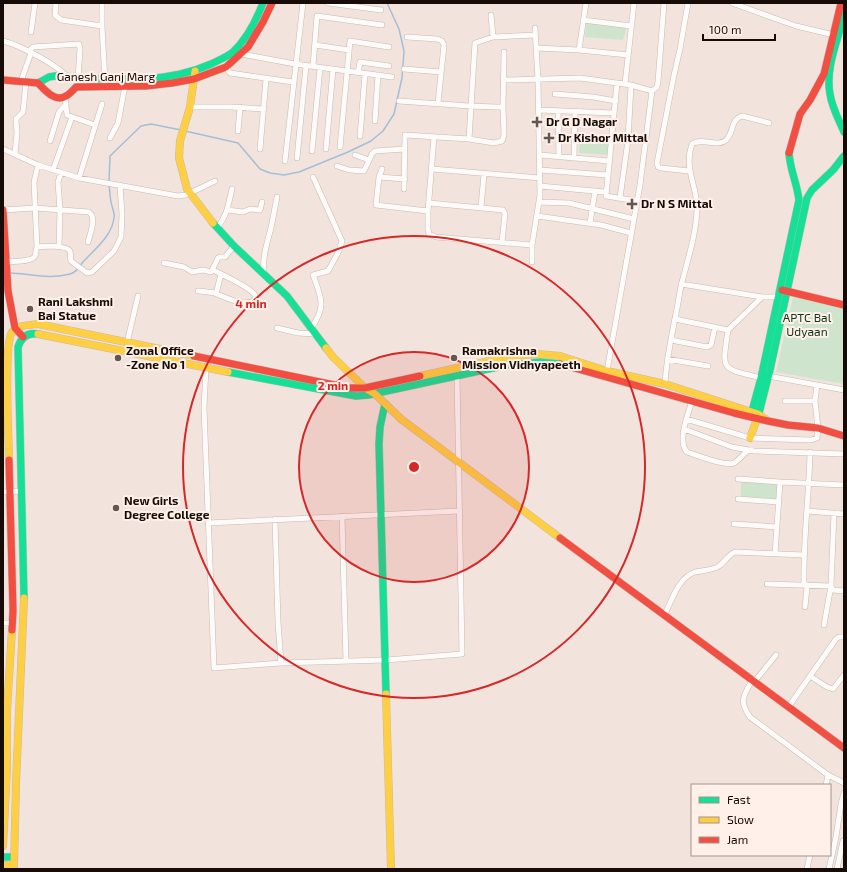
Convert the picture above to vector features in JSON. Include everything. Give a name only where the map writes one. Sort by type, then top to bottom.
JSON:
[{"type":"main road","name":"Ganesh Ganj Marg","points":[[38,83],[49,77],[66,76],[105,82],[161,77],[195,71],[232,53],[248,35],[264,3]]},
{"type":"main road","points":[[3,80],[38,83],[44,91],[53,97],[66,100],[76,87],[105,82],[125,86],[160,85],[194,79],[226,67],[241,54],[254,39],[272,3]]},
{"type":"main road","points":[[765,377],[779,297],[784,290],[799,200],[798,191],[790,166],[789,153],[800,114],[810,100],[824,74],[841,3]]},
{"type":"main road","points":[[844,15],[830,73],[829,88],[831,99],[844,132]]},
{"type":"main road","points":[[195,71],[190,107],[180,141],[179,158],[183,177],[190,193],[207,216],[234,246],[287,296],[333,357],[401,419],[458,463],[601,569],[665,614],[844,748]]},
{"type":"main road","points":[[750,436],[807,198],[812,190],[833,170],[844,156]]},
{"type":"main road","points":[[3,210],[8,291],[15,328],[23,337]]},
{"type":"main road","points":[[784,290],[844,305]]},
{"type":"main road","points":[[3,846],[7,710],[13,589],[6,492],[8,343],[15,328],[38,324],[348,388],[366,388],[513,356],[537,354],[560,356],[607,371],[665,384],[768,421],[818,428],[844,436]]},
{"type":"main road","points":[[3,865],[14,867],[16,783],[24,605],[18,347],[20,340],[26,334],[34,333],[344,395],[356,396],[375,394],[507,365],[540,362],[566,365],[692,401],[754,416]]},
{"type":"main road","points":[[385,404],[380,427],[379,444],[391,869]]},
{"type":"main road","points":[[3,857],[14,857]]},
{"type":"street","points":[[30,32],[35,3]]},
{"type":"street","points":[[56,3],[55,15],[61,20],[102,26]]},
{"type":"street","points":[[102,3],[105,82]]},
{"type":"street","points":[[285,161],[303,3]]},
{"type":"street","points":[[328,3],[381,10]]},
{"type":"street","points":[[579,50],[586,3]]},
{"type":"street","points":[[625,84],[634,3]]},
{"type":"street","points":[[607,371],[634,218],[652,91],[657,86],[658,82],[664,3]]},
{"type":"street","points":[[688,3],[657,163],[661,168],[689,171]]},
{"type":"street","points":[[732,3],[796,26],[834,34]]},
{"type":"street","points":[[491,15],[493,37]]},
{"type":"street","points":[[313,66],[317,16],[382,25]]},
{"type":"street","points":[[583,20],[631,26]]},
{"type":"street","points":[[532,262],[532,245],[540,186],[539,110],[535,28]]},
{"type":"street","points":[[469,139],[475,43],[493,37],[535,35]]},
{"type":"street","points":[[407,37],[437,39],[442,41],[444,45],[438,103]]},
{"type":"street","points":[[3,41],[30,52],[59,68],[66,76]]},
{"type":"street","points":[[340,147],[350,41],[389,47]]},
{"type":"street","points":[[14,154],[17,133],[16,120],[23,112],[23,81],[30,52],[33,47],[79,44],[78,78]]},
{"type":"street","points":[[315,46],[349,50]]},
{"type":"street","points":[[536,48],[579,50],[628,55]]},
{"type":"street","points":[[404,189],[405,135],[469,139],[494,143],[502,141],[504,135],[504,52]]},
{"type":"street","points":[[241,54],[306,66],[392,78]]},
{"type":"street","points":[[358,73],[360,62],[389,66]]},
{"type":"street","points":[[297,158],[306,66]]},
{"type":"street","points":[[226,67],[230,74],[293,82]]},
{"type":"street","points":[[312,151],[320,68]]},
{"type":"street","points":[[326,149],[333,69]]},
{"type":"street","points":[[404,69],[441,72]]},
{"type":"street","points":[[360,136],[365,74]]},
{"type":"street","points":[[375,121],[378,76]]},
{"type":"street","points":[[504,80],[580,78],[631,85],[652,91]]},
{"type":"street","points":[[260,149],[266,79]]},
{"type":"street","points":[[617,83],[606,196],[636,201]]},
{"type":"street","points":[[620,198],[628,140],[631,85]]},
{"type":"street","points":[[110,138],[118,123],[125,86]]},
{"type":"street","points":[[555,94],[593,97],[616,101]]},
{"type":"street","points":[[66,100],[67,115],[95,125]]},
{"type":"street","points":[[50,141],[58,112],[66,100]]},
{"type":"street","points":[[399,101],[438,103],[471,107],[503,107]]},
{"type":"street","points":[[79,178],[102,104]]},
{"type":"street","points":[[190,107],[240,107],[264,110]]},
{"type":"street","points":[[238,131],[240,107]]},
{"type":"street","points":[[539,110],[614,113]]},
{"type":"street","points":[[558,110],[560,156]]},
{"type":"street","points":[[574,157],[575,111]]},
{"type":"street","points":[[665,384],[667,359],[681,284],[697,212],[697,204],[689,171],[691,148],[695,142],[718,143],[725,140],[728,138],[734,122],[742,116],[769,123]]},
{"type":"street","points":[[53,170],[72,117]]},
{"type":"street","points":[[434,137],[428,211],[428,231],[432,236],[532,245]]},
{"type":"street","points":[[3,149],[38,165],[79,178],[105,184],[178,196],[186,195],[215,181]]},
{"type":"street","points":[[337,166],[362,172],[365,170],[372,154],[375,151],[405,149]]},
{"type":"street","points":[[355,155],[369,160]]},
{"type":"street","points":[[540,156],[574,157],[609,161]]},
{"type":"street","points":[[7,262],[33,259],[36,254],[34,182],[38,165]]},
{"type":"street","points":[[382,169],[379,177],[376,205],[428,211]]},
{"type":"street","points":[[432,169],[540,178]]},
{"type":"street","points":[[540,170],[607,175]]},
{"type":"street","points":[[59,247],[60,210],[58,182],[61,173]]},
{"type":"street","points":[[481,207],[484,174]]},
{"type":"street","points":[[311,328],[318,317],[321,306],[321,298],[313,275],[328,270],[339,251],[342,241],[313,177]]},
{"type":"street","points":[[379,177],[404,179]]},
{"type":"street","points":[[37,247],[66,248],[69,250],[70,259],[77,266],[86,273],[92,272],[114,251],[121,237],[122,214],[118,186]]},
{"type":"street","points":[[540,186],[606,192]]},
{"type":"street","points":[[218,227],[228,210],[228,202],[232,189]]},
{"type":"street","points":[[590,223],[595,191]]},
{"type":"street","points":[[264,274],[264,253],[277,197]]},
{"type":"street","points":[[228,210],[243,212],[249,209],[260,210],[262,202]]},
{"type":"street","points":[[539,202],[569,203],[634,218]]},
{"type":"street","points":[[429,203],[481,207],[505,212],[502,242]]},
{"type":"street","points":[[3,210],[35,208],[91,214],[93,218],[88,242]]},
{"type":"street","points":[[537,216],[601,224],[631,233]]},
{"type":"street","points":[[164,263],[184,267],[192,272],[203,270],[210,273],[213,270],[218,258],[225,258],[234,246]]},
{"type":"street","points":[[198,290],[245,303],[252,303],[255,298],[254,294],[240,284],[213,270]]},
{"type":"street","points":[[216,294],[221,274]]},
{"type":"street","points":[[681,284],[762,297],[779,297]]},
{"type":"street","points":[[126,343],[138,296]]},
{"type":"street","points":[[762,297],[728,330],[724,357],[724,363],[727,367],[736,372],[844,390]]},
{"type":"street","points":[[675,319],[728,330]]},
{"type":"street","points":[[671,340],[707,347],[711,345],[715,327]]},
{"type":"street","points":[[277,328],[298,333],[315,334]]},
{"type":"street","points":[[667,359],[708,366]]},
{"type":"street","points":[[206,367],[204,408],[214,668],[281,663],[386,660],[462,654],[457,376]]},
{"type":"street","points":[[686,419],[750,436],[811,440],[817,438],[817,385]]},
{"type":"street","points":[[692,401],[684,430],[684,446],[687,452],[730,464],[734,463],[748,450]]},
{"type":"street","points":[[785,401],[816,401]]},
{"type":"street","points":[[684,430],[732,447],[748,450],[844,454]]},
{"type":"street","points":[[805,607],[807,587],[804,584],[804,555],[810,452]]},
{"type":"street","points":[[738,479],[844,485]]},
{"type":"street","points":[[775,554],[780,482]]},
{"type":"street","points":[[6,492],[21,491]]},
{"type":"street","points":[[738,500],[778,502]]},
{"type":"street","points":[[208,523],[459,511]]},
{"type":"street","points":[[807,511],[844,514]]},
{"type":"street","points":[[824,625],[831,586],[834,513]]},
{"type":"street","points":[[342,516],[346,661]]},
{"type":"street","points":[[275,519],[278,622],[281,663]]},
{"type":"street","points":[[734,524],[777,527]]},
{"type":"street","points":[[665,614],[678,588],[687,575],[709,571],[720,566],[730,554],[735,552],[804,555]]},
{"type":"street","points":[[767,584],[831,586],[833,590],[844,591]]},
{"type":"street","points":[[3,623],[12,623]]},
{"type":"street","points":[[789,706],[837,638],[844,637]]},
{"type":"street","points":[[776,654],[754,680],[743,697],[744,709],[750,717],[828,775],[844,782]]},
{"type":"street","points":[[810,676],[831,689],[836,686],[844,675]]},
{"type":"street","points":[[826,784],[828,775]]},
{"type":"street","points":[[829,869],[844,793]]},
{"type":"street","points":[[838,869],[844,841]]},
{"type":"street","points":[[808,869],[810,856]]},
{"type":"green space","points":[[587,23],[627,27],[623,40],[585,37]]},
{"type":"green space","points":[[580,136],[608,140],[608,155],[579,153]]},
{"type":"green space","name":"APTC Bal Udyaan","points":[[793,297],[844,309],[844,384],[776,372]]},
{"type":"green space","points":[[741,481],[777,483],[776,499],[741,496]]},
{"type":"waterway","points":[[185,131],[238,143],[260,169],[270,173],[284,175],[299,172],[371,141],[383,131],[394,114],[402,78],[404,51],[399,29],[387,3]]},
{"type":"waterway","points":[[109,181],[110,156],[141,126],[151,124],[181,130]]},
{"type":"waterway","points":[[9,273],[62,276],[76,271],[102,242],[113,225],[114,215],[109,185]]},
{"type":"traffic: fast","points":[[38,83],[49,77],[55,76],[134,79],[173,76],[192,71],[211,64],[233,52],[251,29],[263,3]]},
{"type":"traffic: fast","points":[[844,15],[829,74],[832,104],[844,132]]},
{"type":"traffic: fast","points":[[751,415],[761,378],[799,200],[789,153]]},
{"type":"traffic: fast","points":[[758,417],[770,370],[807,198],[812,190],[833,170],[844,156]]},
{"type":"traffic: fast","points":[[213,223],[234,246],[287,296],[326,348]]},
{"type":"traffic: fast","points":[[24,598],[18,347],[25,336],[38,334]]},
{"type":"traffic: fast","points":[[228,372],[356,396],[368,395],[507,365],[540,362],[560,364]]},
{"type":"traffic: fast","points":[[385,404],[380,427],[379,444],[386,694]]},
{"type":"traffic: fast","points":[[3,857],[14,857]]},
{"type":"traffic: slow","points":[[195,71],[190,107],[180,141],[179,158],[187,189],[213,223]]},
{"type":"traffic: slow","points":[[9,460],[7,393],[8,355],[9,340],[12,332],[17,328],[38,324],[194,356]]},
{"type":"traffic: slow","points":[[38,334],[228,372]]},
{"type":"traffic: slow","points":[[326,348],[333,357],[365,388],[375,394],[401,419],[560,538]]},
{"type":"traffic: slow","points":[[420,376],[513,356],[537,354],[560,356],[607,371],[665,384],[758,414],[767,420]]},
{"type":"traffic: slow","points":[[750,438],[757,419]]},
{"type":"traffic: slow","points":[[3,865],[14,866],[24,598]]},
{"type":"traffic: slow","points":[[3,846],[7,769],[7,710],[12,630]]},
{"type":"traffic: slow","points":[[386,694],[391,869]]},
{"type":"traffic: jam","points":[[3,80],[38,83],[50,95],[62,98],[76,87],[146,86],[194,79],[226,67],[248,47],[272,3]]},
{"type":"traffic: jam","points":[[789,153],[800,114],[810,100],[824,74],[841,3]]},
{"type":"traffic: jam","points":[[3,210],[8,291],[15,328],[23,337]]},
{"type":"traffic: jam","points":[[782,290],[844,305]]},
{"type":"traffic: jam","points":[[194,356],[349,388],[365,388],[420,376]]},
{"type":"traffic: jam","points":[[560,364],[734,413],[768,421]]},
{"type":"traffic: jam","points":[[768,421],[818,428],[844,436]]},
{"type":"traffic: jam","points":[[9,460],[13,610],[12,630]]},
{"type":"traffic: jam","points":[[560,538],[844,748]]},
{"type":"place","name":"Dr G D Nagar","points":[[537,122]]},
{"type":"place","name":"Dr Kishor Mittal","points":[[549,138]]},
{"type":"place","name":"Dr N S Mittal","points":[[632,204]]},
{"type":"place","name":"Rani Lakshmi Bai Statue","points":[[30,309]]},
{"type":"place","name":"Zonal Office -Zone No 1","points":[[118,358]]},
{"type":"place","name":"Ramakrishna Mission Vidhyapeeth","points":[[454,358]]},
{"type":"place","name":"New Girls Degree College","points":[[116,508]]}]
